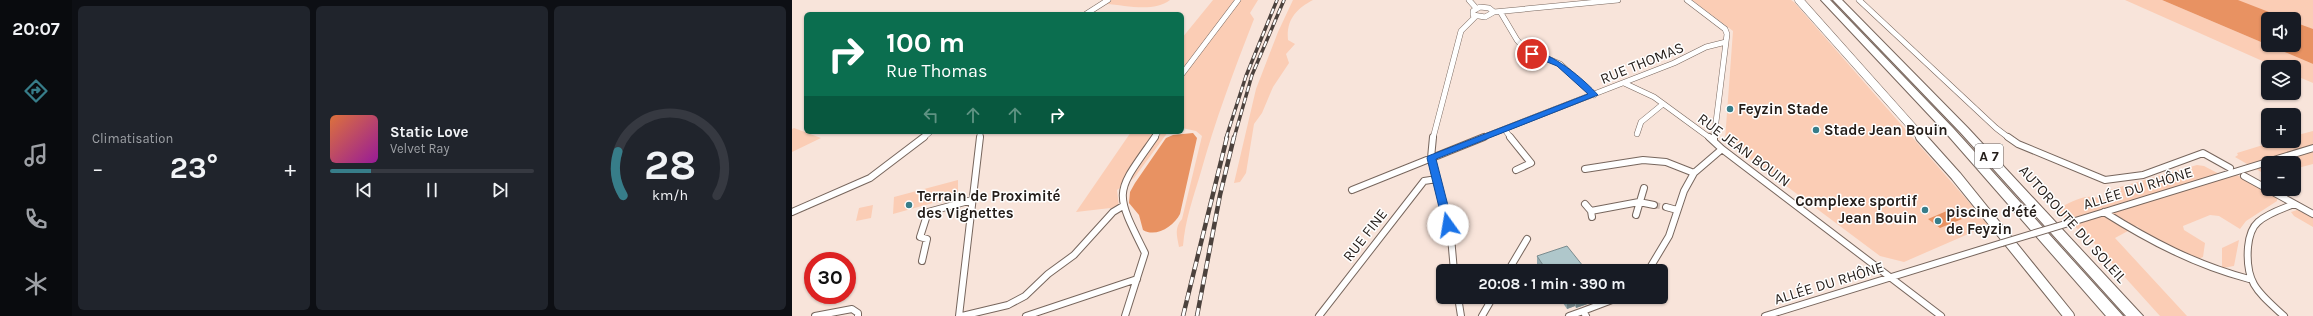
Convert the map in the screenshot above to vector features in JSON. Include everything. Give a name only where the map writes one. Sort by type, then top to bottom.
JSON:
[{"type":"highway","name":"AUTOROUTE DU SOLEIL","points":[[1825,0],[1949,130],[2115,316]]},
{"type":"highway","name":"AUTOROUTE DU SOLEIL","points":[[1837,0],[1970,136],[2135,316]]},
{"type":"main road","points":[[1799,0],[1956,176],[2069,316]]},
{"type":"street","points":[[1089,12],[1108,0]]},
{"type":"street","points":[[1184,72],[1238,0]]},
{"type":"street","points":[[1469,0],[1476,8]]},
{"type":"street","points":[[1494,12],[1485,17],[1476,16],[1472,12],[1476,8],[1489,8],[1494,12],[1501,13],[1618,0]]},
{"type":"street","points":[[1687,0],[1727,34],[1714,140]]},
{"type":"street","points":[[1859,0],[1996,128],[2018,144],[2105,180],[2134,177],[2203,153],[2230,168]]},
{"type":"street","points":[[1501,13],[1520,45],[1532,54],[1560,64],[1594,95]]},
{"type":"street","points":[[1453,264],[1450,237],[1436,179],[1431,145],[1461,31],[1476,16]]},
{"type":"street","name":"RUE THOMAS","points":[[1352,190],[1385,175],[1505,130],[1693,55],[1713,42],[1726,42]]},
{"type":"street","name":"RUE JEAN BOUIN","points":[[1624,83],[1654,97],[1695,128],[1714,140],[1722,149],[1941,316]]},
{"type":"street","points":[[1637,134],[1641,122],[1663,104]]},
{"type":"street","points":[[1505,130],[1531,163],[1516,170]]},
{"type":"street","points":[[792,212],[870,178],[927,134]]},
{"type":"street","points":[[980,134],[960,285],[960,316],[1008,304],[1025,296],[1048,274],[1074,255],[1113,212],[1123,206]]},
{"type":"street","points":[[1125,316],[1145,253],[1123,206],[1122,191],[1127,177],[1157,134]]},
{"type":"street","name":"ALLÉE DU RHÔNE","points":[[1765,316],[2313,148]]},
{"type":"street","points":[[1652,264],[1669,236],[1684,192],[1694,173],[1722,149]]},
{"type":"street","points":[[1586,169],[1643,160],[1666,162],[1694,173]]},
{"type":"street","points":[[2244,176],[2313,214]]},
{"type":"street","name":"RUE FINE","points":[[1319,316],[1424,181],[1436,179]]},
{"type":"street","points":[[1636,215],[1644,188]]},
{"type":"street","points":[[922,261],[927,239],[920,237],[928,212],[972,200]]},
{"type":"street","points":[[1585,204],[1592,214],[1639,202],[1654,205]]},
{"type":"street","points":[[2284,316],[2254,288],[2249,279],[2246,268],[2252,229],[2260,220],[2294,204]]},
{"type":"street","points":[[1666,207],[1677,210]]},
{"type":"street","points":[[2104,212],[2148,241],[2229,274],[2249,279]]},
{"type":"street","points":[[1512,264],[1527,239]]},
{"type":"street","points":[[1026,316],[1137,279]]},
{"type":"street","points":[[1459,304],[1461,316]]},
{"type":"street","points":[[1482,316],[1489,304]]},
{"type":"street","points":[[1569,316],[1584,314],[1605,304]]},
{"type":"street","points":[[814,316],[852,309],[858,313],[858,316]]},
{"type":"shaded area","points":[[1111,0],[1170,0],[1156,6],[1139,7],[1106,4]]},
{"type":"shaded area","points":[[1213,0],[1258,0],[1250,13],[1254,19],[1218,115],[1190,210],[1183,246],[1179,247],[1177,229],[1179,222],[1182,219],[1202,136],[1196,131],[1184,128],[1184,36]]},
{"type":"shaded area","points":[[1293,0],[1313,0],[1297,11],[1293,16],[1289,27],[1288,40],[1295,44],[1286,54],[1289,63],[1273,87],[1262,113],[1254,124],[1246,173],[1240,182],[1234,183],[1256,89],[1278,32]]},
{"type":"shaded area","name":"Stade Jean Bouin","points":[[1692,0],[1791,0],[1794,2],[1989,225],[1904,262],[1880,256],[1725,140],[1733,31]]},
{"type":"shaded area","points":[[2125,0],[2162,0],[2261,42],[2261,52],[2285,52],[2313,64],[2313,83],[2301,78],[2301,60],[2261,60]]},
{"type":"shaded area","points":[[2162,0],[2238,0],[2269,12],[2261,12],[2261,42]]},
{"type":"shaded area","points":[[2204,0],[2313,0],[2313,45],[2301,40],[2301,12],[2261,12],[2261,17]]},
{"type":"shaded area","points":[[2301,25],[2313,29],[2313,64],[2285,52],[2301,52]]},
{"type":"shaded area","points":[[794,128],[804,132],[804,134],[810,134],[821,138],[792,152],[792,129]]},
{"type":"shaded area","points":[[2313,131],[2313,164],[2301,167],[2301,156],[2261,156],[2261,172],[2235,157],[2238,155],[2237,153],[2261,146],[2261,148],[2301,148],[2301,134]]},
{"type":"shaded area","points":[[1193,133],[1197,138],[1180,214],[1174,223],[1164,230],[1153,233],[1148,232],[1143,230],[1139,215],[1129,203],[1130,192],[1166,138],[1173,135]]},
{"type":"shaded area","points":[[1130,134],[1167,134],[1134,178],[1117,190],[1119,207],[1076,212]]},
{"type":"shaded area","points":[[2197,165],[2204,166],[2227,178],[2237,175],[2261,189],[2261,196],[2274,196],[2277,198],[2277,201],[2246,221],[2240,229],[2219,216],[2210,215],[2183,226],[2184,230],[2205,243],[2203,257],[2196,260],[2150,238],[2137,226],[2115,238],[2187,316],[2160,316],[2093,242],[2055,210],[2085,197],[2104,200],[2109,197],[2106,191]]},
{"type":"shaded area","name":"Terrain de Proximité des Vignettes","points":[[958,180],[958,196],[893,214],[894,197]]},
{"type":"shaded area","points":[[873,205],[871,218],[856,221],[859,208]]},
{"type":"shaded area","points":[[1949,210],[1962,219],[1940,228],[1928,219]]},
{"type":"shaded area","points":[[2297,210],[2313,217],[2313,227],[2294,216],[2291,212]]},
{"type":"shaded area","points":[[2239,240],[2234,266],[2222,268],[2222,248]]},
{"type":"building","points":[[1567,246],[1581,264],[1542,264],[1537,256]]},
{"type":"tunnel","points":[[1654,205],[1666,207]]},
{"type":"railway","points":[[1226,138],[1246,76],[1277,0]]},
{"type":"railway","points":[[1234,138],[1252,75],[1284,0]]},
{"type":"railway","points":[[1183,316],[1227,137]]},
{"type":"railway","points":[[1197,316],[1220,195],[1234,137]]},
{"type":"place","name":"Feyzin Stade","points":[[1730,109]]},
{"type":"place","name":"Stade Jean Bouin","points":[[1816,130]]},
{"type":"place","name":"Terrain de Proximité des Vignettes","points":[[909,205]]},
{"type":"place","name":"Complexe sportif Jean Bouin","points":[[1925,210]]},
{"type":"place","name":"piscine d’été de Feyzin","points":[[1938,221]]},
{"type":"route","points":[[1448,225],[1432,158],[1594,95],[1560,64],[1532,54]]}]
